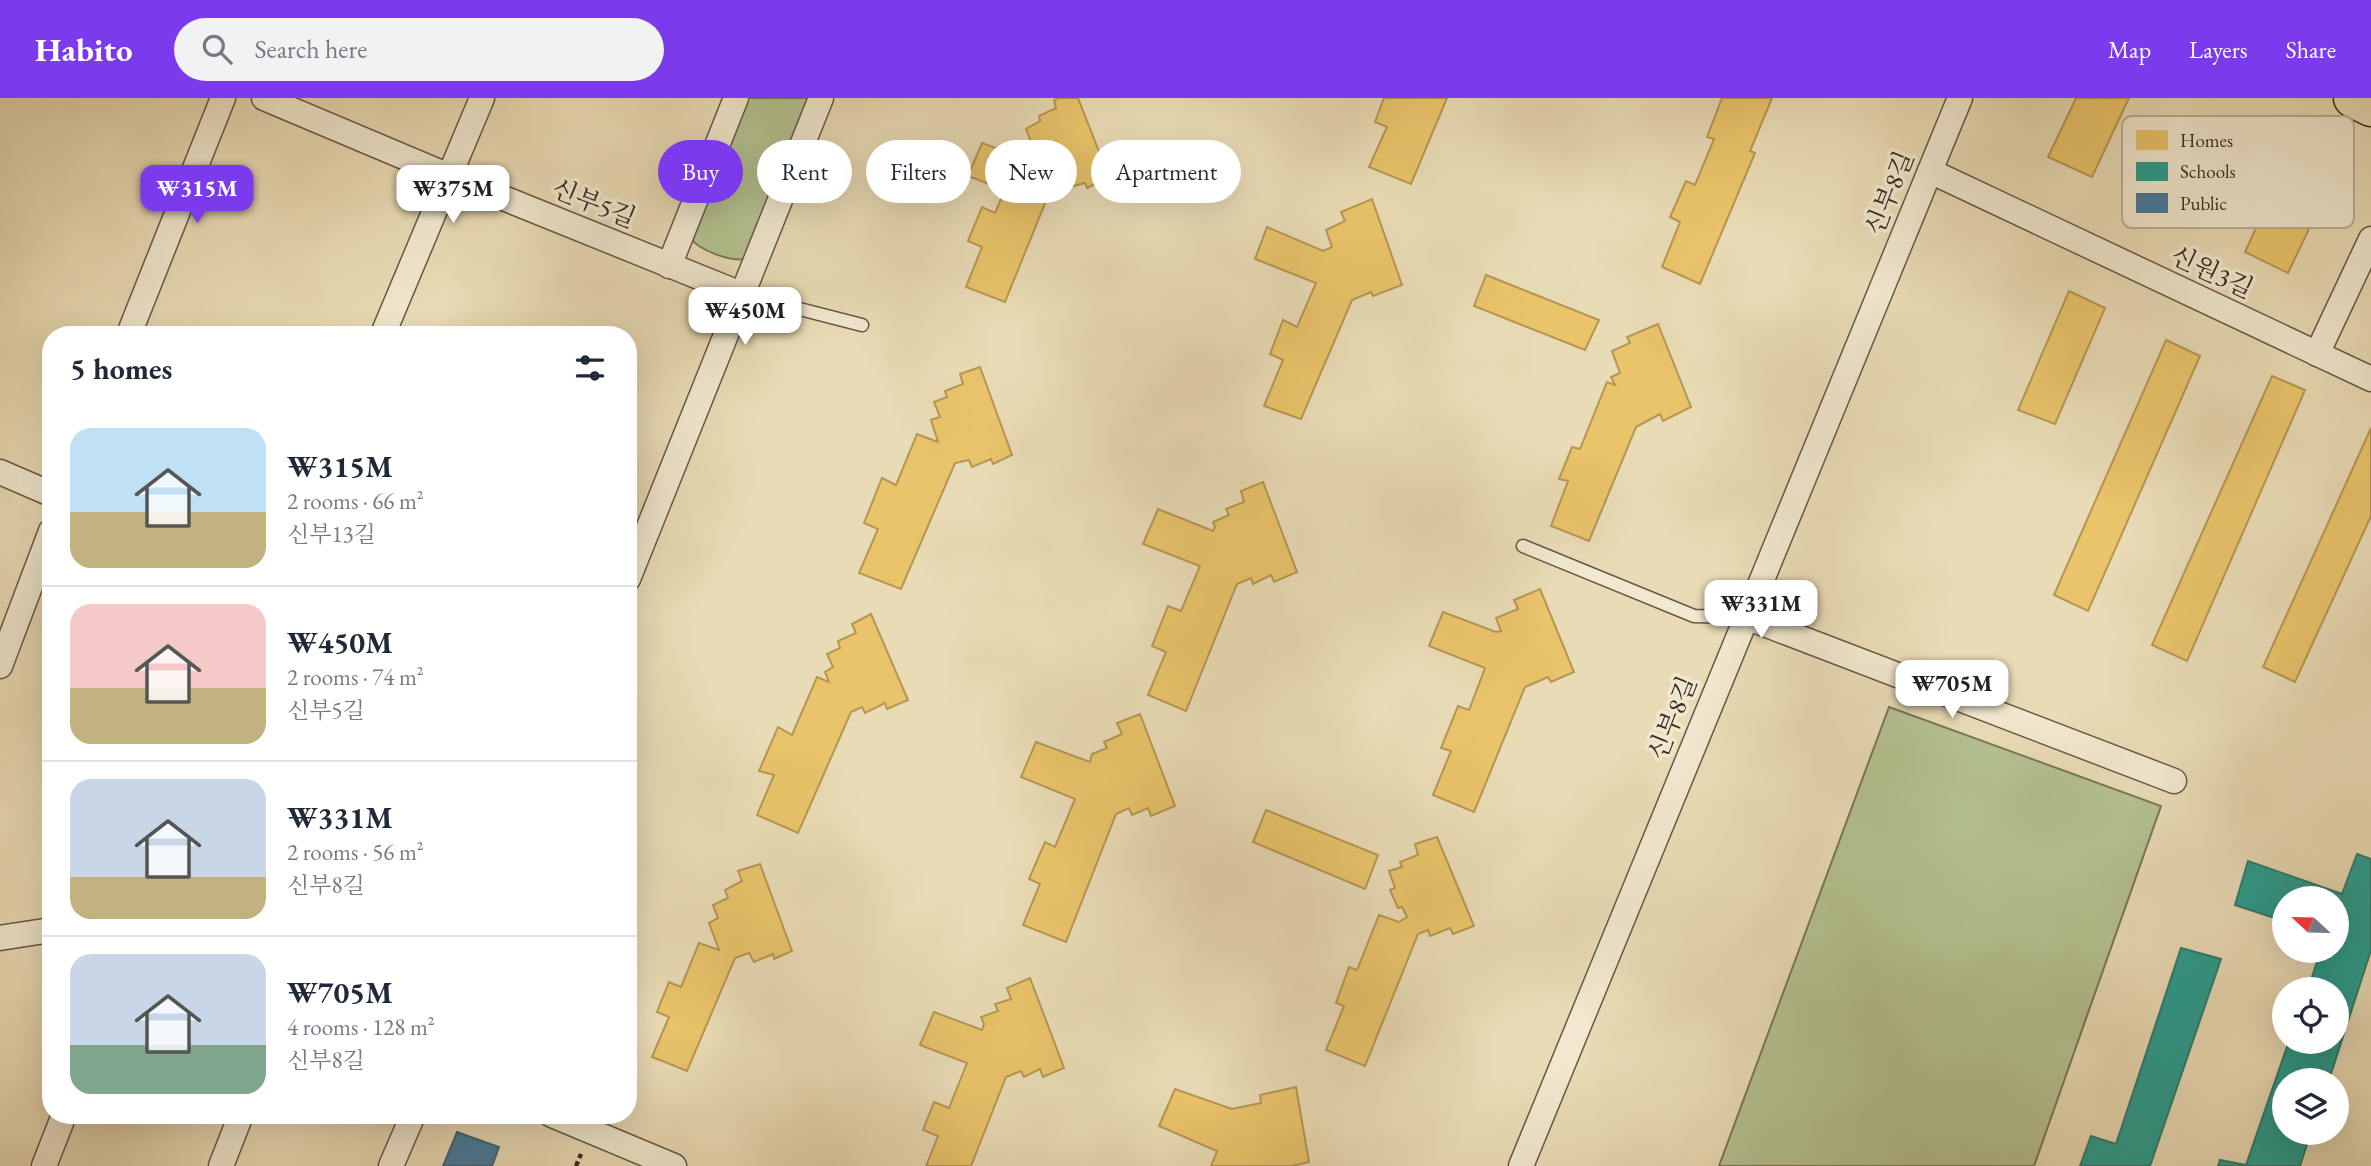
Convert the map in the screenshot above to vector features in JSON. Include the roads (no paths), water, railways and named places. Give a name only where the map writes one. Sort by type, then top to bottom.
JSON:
[{"type":"main road","points":[[2353,98],[2371,107]]},
{"type":"street","points":[[132,326],[223,98]]},
{"type":"street","name":"신부5길","points":[[264,98],[741,294]]},
{"type":"street","points":[[386,326],[482,98]]},
{"type":"street","points":[[670,266],[736,98]]},
{"type":"street","points":[[637,556],[821,98]]},
{"type":"street","name":"신부8길","points":[[1521,1166],[1960,98]]},
{"type":"street","name":"신원3길","points":[[1930,171],[2371,379]]},
{"type":"street","points":[[2317,354],[2371,239]]},
{"type":"street","points":[[0,472],[42,490]]},
{"type":"street","points":[[0,666],[42,555]]},
{"type":"street","points":[[1745,617],[2174,781]]},
{"type":"street","points":[[0,938],[42,931]]},
{"type":"street","points":[[44,1166],[60,1124]]},
{"type":"street","points":[[221,1166],[237,1124]]},
{"type":"street","points":[[391,1166],[409,1124]]},
{"type":"street","points":[[574,1124],[674,1166]]},
{"type":"lane","points":[[741,294],[862,325]]},
{"type":"lane","points":[[1524,546],[1694,615],[1745,617]]}]
